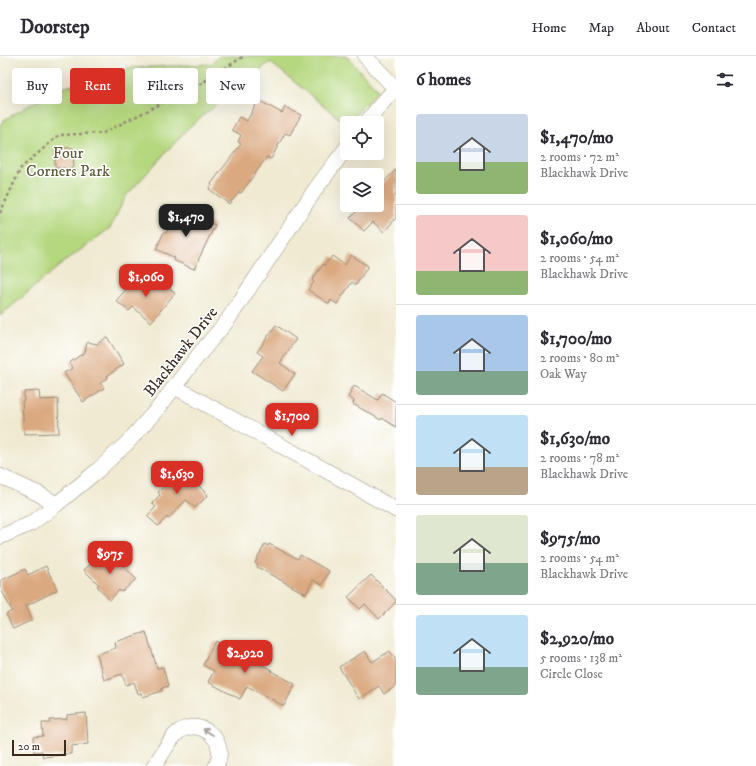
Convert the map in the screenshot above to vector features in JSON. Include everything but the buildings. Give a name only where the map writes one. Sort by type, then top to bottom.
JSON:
[{"type":"street","points":[[365,56],[396,88],[372,116]]},
{"type":"street","name":"Blackhawk Drive","points":[[0,537],[32,523],[97,471],[128,442],[160,406],[197,357],[227,321],[317,187],[340,156]]},
{"type":"street","points":[[175,387],[396,510]]},
{"type":"street","points":[[0,476],[57,504]]},
{"type":"street","points":[[154,766],[176,734],[182,730],[195,727],[202,728],[214,736],[218,743],[220,757],[216,766]]},
{"type":"path","points":[[0,213],[21,168],[59,135],[103,133],[202,83],[244,56]]},
{"type":"green space","name":"Four Corners Park","points":[[219,56],[346,56],[376,88],[377,92],[355,116],[340,116],[340,119],[270,62],[260,70],[260,68],[206,68],[206,104],[218,104],[189,127],[126,196],[110,228],[59,266],[0,316],[0,125],[4,120],[32,104],[62,104],[62,88],[70,86],[70,104],[125,104],[125,69],[129,68],[212,64]]}]
